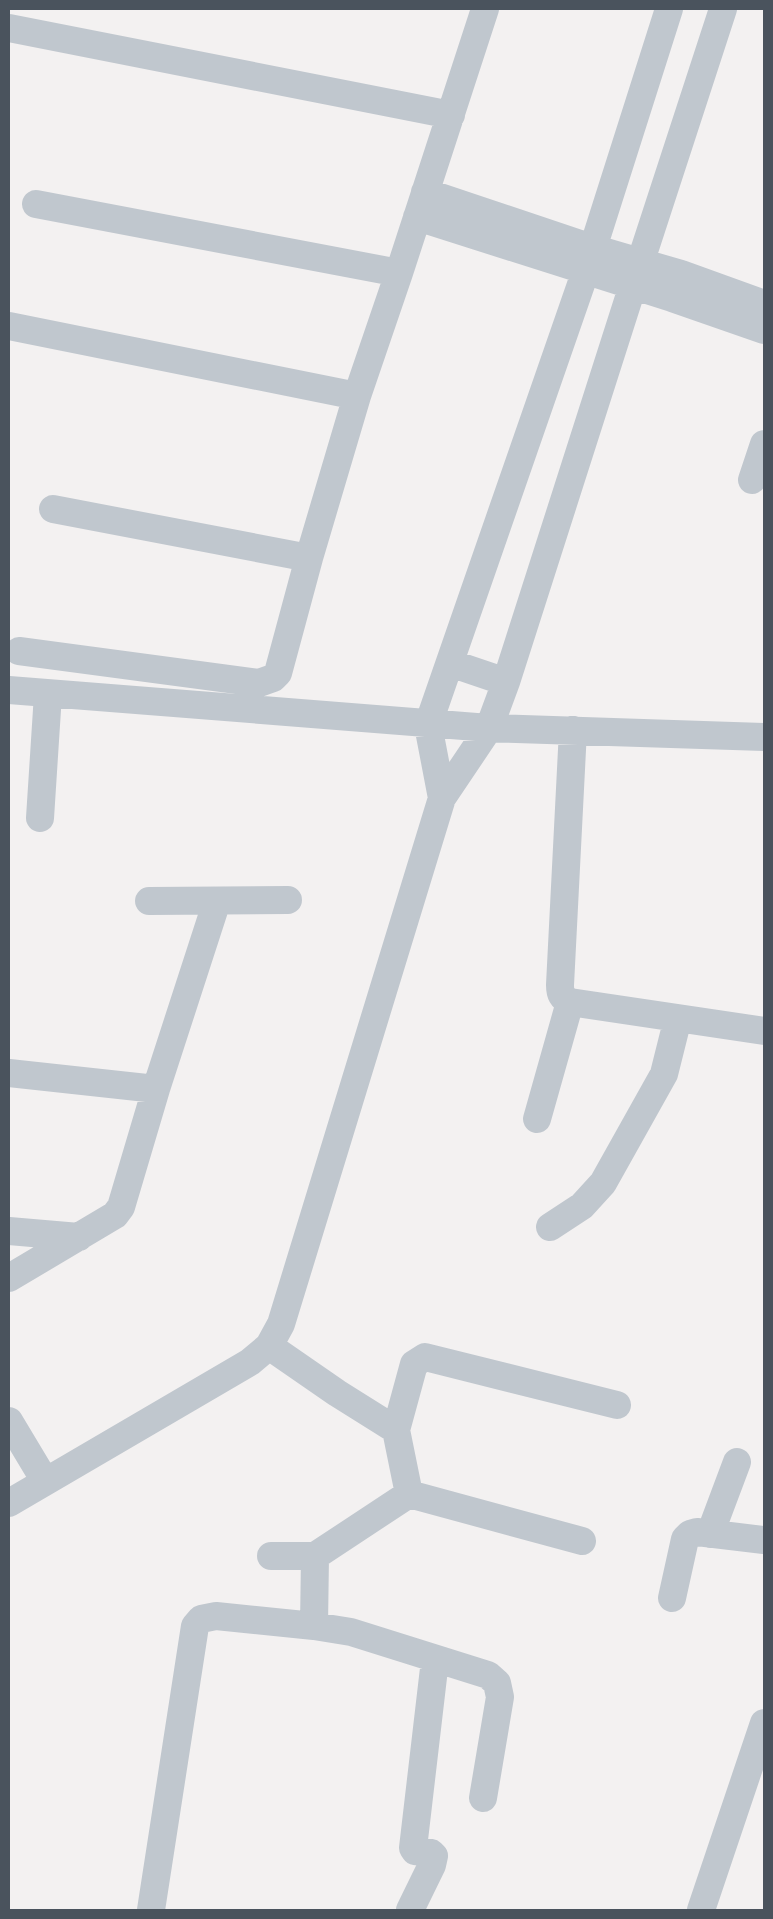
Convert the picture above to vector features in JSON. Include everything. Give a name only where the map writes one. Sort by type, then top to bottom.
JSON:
[{"type":"street","points":[[20,651],[259,683],[266,682],[278,673],[309,558],[357,396],[485,9]]},
{"type":"street","points":[[442,798],[428,725],[589,259],[669,9]]},
{"type":"street","points":[[9,1503],[250,1362],[269,1346],[281,1324],[291,1297],[442,798],[489,728],[506,682],[723,9]]},
{"type":"street","points":[[9,28],[451,115]]},
{"type":"street","points":[[36,204],[399,273]]},
{"type":"street","points":[[421,204],[637,274],[764,330]]},
{"type":"street","points":[[637,274],[681,274],[764,304]]},
{"type":"street","points":[[9,326],[357,396]]},
{"type":"street","points":[[752,480],[764,444]]},
{"type":"street","points":[[53,509],[309,558]]},
{"type":"street","points":[[450,662],[506,682]]},
{"type":"street","points":[[9,690],[428,725],[764,737]]},
{"type":"street","points":[[40,818],[48,694]]},
{"type":"street","points":[[573,730],[560,985],[560,994],[563,999],[570,1002],[764,1031]]},
{"type":"street","points":[[149,901],[288,900]]},
{"type":"street","points":[[9,1278],[114,1215],[121,1207],[156,1089],[217,901]]},
{"type":"street","points":[[536,1119],[570,1002]]},
{"type":"street","points":[[550,1227],[582,1206],[602,1183],[664,1074],[678,1018]]},
{"type":"street","points":[[9,1073],[156,1089]]},
{"type":"street","points":[[9,1231],[79,1236]]},
{"type":"street","points":[[269,1346],[396,1430]]},
{"type":"street","points":[[410,1494],[396,1430],[414,1364],[425,1357],[617,1405]]},
{"type":"street","points":[[9,1421],[40,1485]]},
{"type":"street","points":[[9,1447],[40,1485]]},
{"type":"street","points":[[710,1534],[737,1462]]},
{"type":"street","points":[[271,1556],[315,1556],[410,1494],[582,1542]]},
{"type":"street","points":[[672,1598],[686,1538],[690,1534],[697,1532],[764,1540]]},
{"type":"street","points":[[314,1626],[315,1556]]},
{"type":"street","points":[[151,1910],[195,1626],[201,1619],[216,1616],[314,1626],[351,1632],[435,1660],[488,1675],[497,1684],[500,1697],[483,1798]]},
{"type":"street","points":[[410,1910],[432,1865],[434,1856],[431,1853],[415,1851],[413,1848],[435,1660]]},
{"type":"street","points":[[701,1910],[759,1754],[764,1723]]}]
